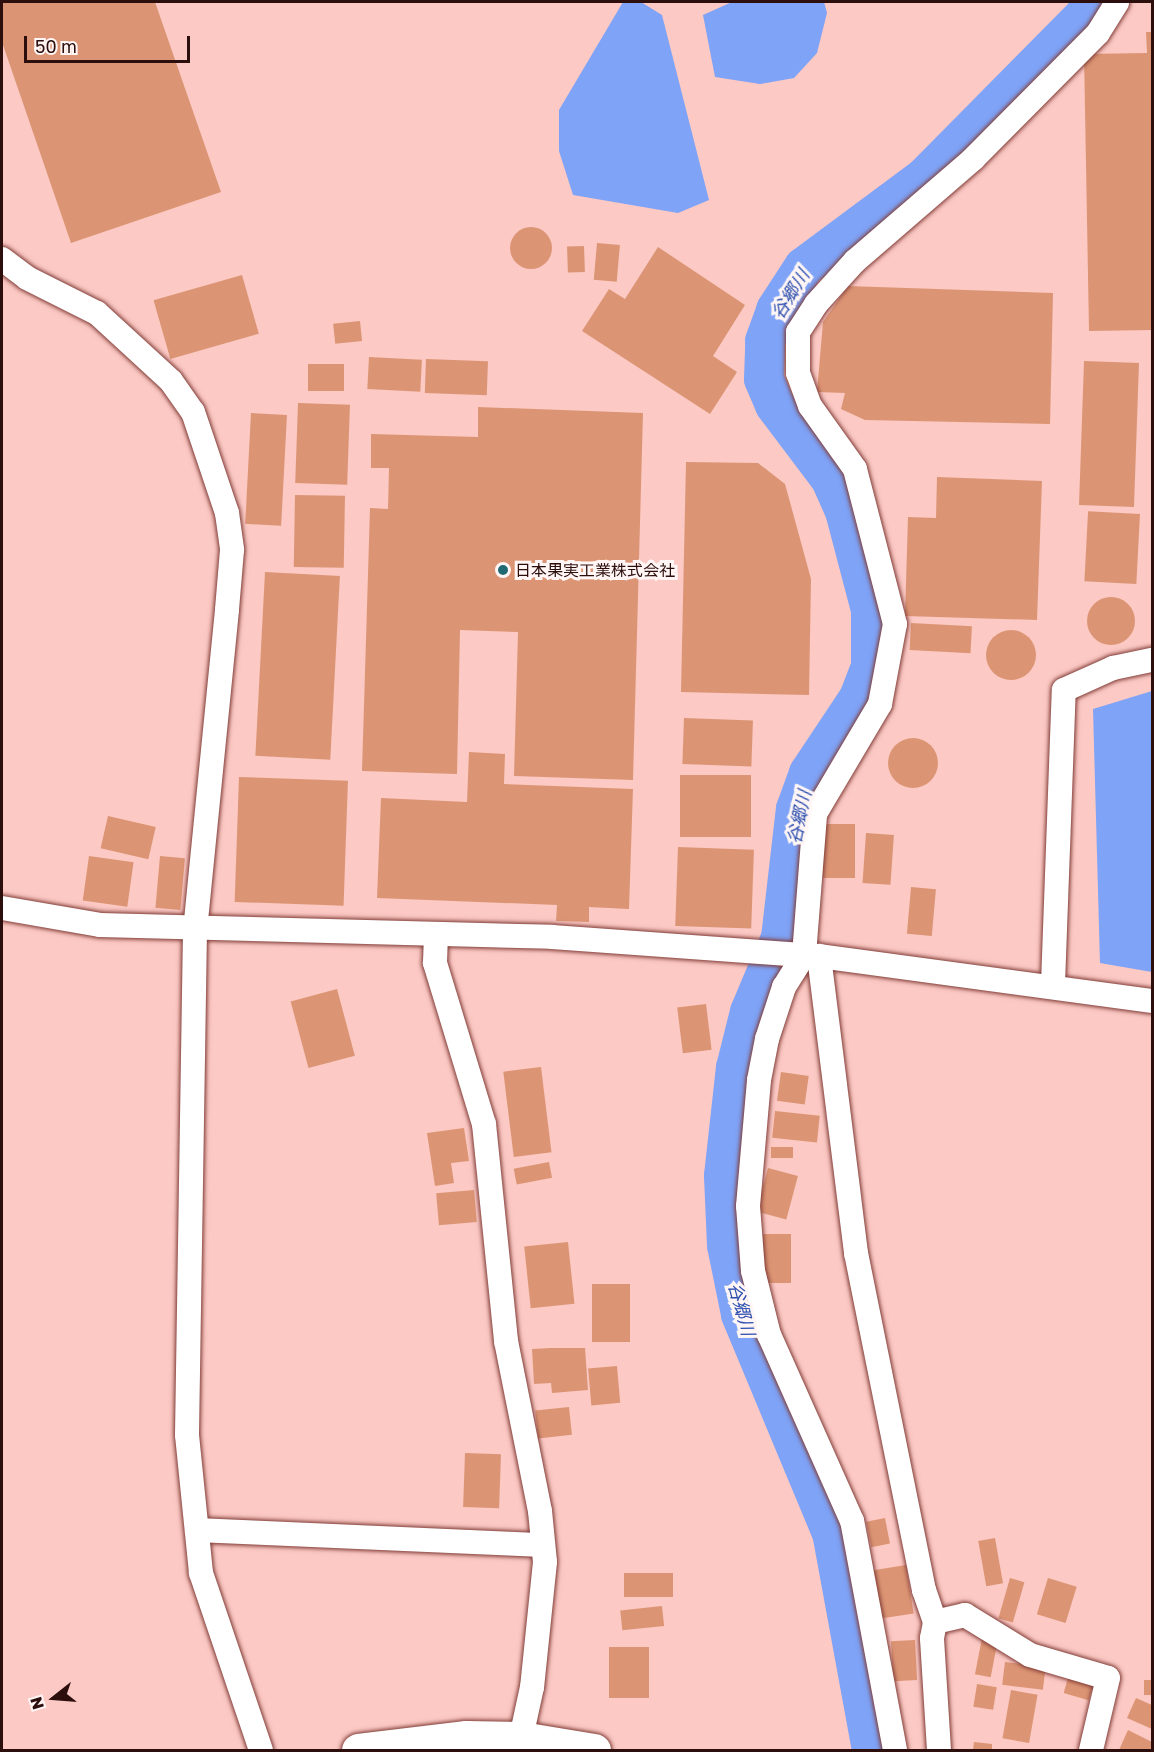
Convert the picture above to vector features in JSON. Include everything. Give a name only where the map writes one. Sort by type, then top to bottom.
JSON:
[{"type":"main road","points":[[358,1750],[466,1737],[521,1738],[594,1750]]},
{"type":"street","points":[[939,1750],[932,1638],[935,1622],[924,1590],[856,1253],[805,955],[815,814],[880,704],[895,624],[855,469],[810,406],[798,374],[798,332],[816,304],[855,261],[973,159],[1098,33],[1117,2]]},
{"type":"street","points":[[2,259],[27,278],[97,313],[171,381],[193,412],[227,513],[232,550],[195,930],[187,1435],[201,1573],[261,1750]]},
{"type":"street","points":[[1053,984],[1064,690],[1113,668],[1152,660]]},
{"type":"street","points":[[2,908],[100,925],[195,930],[436,934],[759,951],[1053,984],[1152,1001]]},
{"type":"street","points":[[436,934],[435,963],[484,1125],[506,1341],[543,1545],[538,1645],[521,1738]]},
{"type":"street","points":[[805,955],[784,987],[759,1080],[748,1206],[753,1271],[769,1335],[852,1521],[895,1750]]},
{"type":"street","points":[[197,1530],[543,1545]]},
{"type":"street","points":[[935,1622],[965,1615],[977,1618],[1030,1655],[1108,1678],[1091,1750]]},
{"type":"water","points":[[623,2],[641,2],[662,15],[709,200],[678,213],[573,195],[559,151],[559,110]]},
{"type":"water","points":[[732,2],[824,2],[827,13],[817,53],[794,78],[760,84],[715,77],[703,15]]},
{"type":"water","points":[[1152,691],[1152,972],[1100,963],[1093,709]]},
{"type":"building","points":[[2,2],[155,2],[221,192],[71,243],[2,42]]},
{"type":"building","points":[[1146,32],[1152,32],[1152,330],[1089,331],[1084,54],[1147,53]]},
{"type":"building","points":[[531,227],[546,233],[552,248],[546,263],[531,269],[516,263],[510,248],[516,233]]},
{"type":"building","points":[[597,243],[620,245],[617,282],[594,280]]},
{"type":"building","points":[[584,246],[585,272],[568,273],[567,247]]},
{"type":"building","points":[[658,247],[745,305],[713,356],[737,372],[710,414],[582,331],[609,289],[625,299]]},
{"type":"building","points":[[242,275],[259,334],[170,359],[154,300]]},
{"type":"building","points":[[848,286],[1053,293],[1050,424],[865,420],[841,409],[845,393],[817,392],[823,322]]},
{"type":"building","points":[[360,321],[362,341],[335,344],[333,324]]},
{"type":"building","points":[[369,357],[422,360],[420,392],[367,389]]},
{"type":"building","points":[[426,359],[488,361],[487,395],[425,393]]},
{"type":"building","points":[[1084,361],[1139,363],[1134,507],[1079,505]]},
{"type":"building","points":[[308,364],[344,364],[344,391],[308,391]]},
{"type":"building","points":[[298,403],[350,405],[347,485],[295,483]]},
{"type":"building","name":"日本果実工業株式会社","points":[[478,407],[643,413],[633,780],[514,776],[518,632],[460,630],[457,774],[362,771],[370,508],[388,509],[389,468],[371,468],[371,434],[478,437]]},
{"type":"building","points":[[251,413],[287,415],[281,526],[245,524]]},
{"type":"building","points":[[686,462],[758,463],[785,484],[811,579],[809,695],[681,692]]},
{"type":"building","points":[[937,477],[1042,481],[1037,620],[905,616],[908,517],[936,518]]},
{"type":"building","points":[[295,495],[345,496],[344,568],[294,567]]},
{"type":"building","points":[[1088,511],[1140,514],[1136,584],[1084,581]]},
{"type":"building","points":[[265,572],[340,576],[330,760],[255,756]]},
{"type":"building","points":[[1111,597],[1128,604],[1135,621],[1128,638],[1111,645],[1094,638],[1087,621],[1094,604]]},
{"type":"building","points":[[911,623],[972,626],[971,653],[910,650]]},
{"type":"building","points":[[1011,630],[1029,637],[1036,655],[1029,673],[1011,680],[993,673],[986,655],[993,637]]},
{"type":"building","points":[[684,718],[753,720],[751,766],[682,764]]},
{"type":"building","points":[[908,738],[918,738],[931,745],[938,758],[938,768],[931,781],[918,788],[908,788],[899,784],[892,777],[888,768],[888,758],[892,749],[899,742]]},
{"type":"building","points":[[469,752],[505,754],[504,784],[633,789],[629,909],[589,907],[589,922],[556,921],[557,905],[377,898],[381,798],[467,802]]},
{"type":"building","points":[[680,775],[751,775],[751,837],[680,837]]},
{"type":"building","points":[[239,777],[348,781],[344,906],[235,902]]},
{"type":"building","points":[[108,816],[156,827],[148,859],[101,848]]},
{"type":"building","points":[[823,824],[855,824],[855,878],[823,878]]},
{"type":"building","points":[[866,833],[894,835],[890,885],[863,883]]},
{"type":"building","points":[[678,847],[754,850],[751,929],[675,926]]},
{"type":"building","points":[[89,856],[134,862],[127,907],[83,901]]},
{"type":"building","points":[[160,856],[185,858],[180,910],[155,908]]},
{"type":"building","points":[[911,887],[936,889],[932,936],[907,934]]},
{"type":"building","points":[[337,989],[355,1056],[308,1068],[291,1001]]},
{"type":"building","points":[[706,1004],[712,1050],[683,1053],[677,1008]]},
{"type":"building","points":[[541,1067],[551,1152],[514,1157],[503,1072]]},
{"type":"building","points":[[781,1072],[809,1076],[805,1105],[777,1101]]},
{"type":"building","points":[[775,1111],[820,1116],[817,1143],[772,1138]]},
{"type":"building","points":[[464,1128],[469,1161],[451,1163],[454,1183],[435,1186],[427,1133]]},
{"type":"building","points":[[771,1147],[793,1147],[793,1158],[771,1158]]},
{"type":"building","points":[[549,1162],[552,1178],[517,1185],[514,1169]]},
{"type":"building","points":[[768,1168],[798,1176],[786,1219],[756,1211]]},
{"type":"building","points":[[474,1190],[477,1222],[439,1225],[436,1193]]},
{"type":"building","points":[[763,1234],[791,1234],[791,1283],[763,1283]]},
{"type":"building","points":[[568,1242],[574,1304],[531,1308],[524,1247]]},
{"type":"building","points":[[592,1284],[630,1284],[630,1342],[592,1342]]},
{"type":"building","points":[[585,1348],[588,1390],[552,1393],[551,1383],[534,1384],[532,1349]]},
{"type":"building","points":[[617,1366],[620,1403],[591,1405],[588,1369]]},
{"type":"building","points":[[569,1407],[572,1435],[538,1438],[535,1411]]},
{"type":"building","points":[[465,1453],[501,1454],[499,1508],[463,1507]]},
{"type":"building","points":[[885,1518],[890,1544],[871,1547],[866,1522]]},
{"type":"building","points":[[995,1538],[1003,1583],[986,1586],[978,1541]]},
{"type":"building","points":[[906,1565],[914,1613],[881,1619],[873,1570]]},
{"type":"building","points":[[624,1573],[673,1573],[673,1597],[624,1597]]},
{"type":"building","points":[[1010,1578],[1024,1582],[1013,1623],[998,1618]]},
{"type":"building","points":[[1048,1578],[1077,1587],[1066,1623],[1037,1614]]},
{"type":"building","points":[[662,1606],[664,1626],[622,1630],[620,1610]]},
{"type":"building","points":[[982,1638],[998,1641],[991,1677],[975,1674]]},
{"type":"building","points":[[915,1640],[917,1680],[893,1681],[891,1641]]},
{"type":"building","points":[[609,1647],[649,1647],[649,1698],[609,1698]]},
{"type":"building","points":[[1005,1662],[1046,1667],[1043,1690],[1002,1685]]},
{"type":"building","points":[[1070,1671],[1095,1678],[1089,1700],[1064,1693]]},
{"type":"building","points":[[1144,1680],[1152,1680],[1152,1695],[1144,1695]]},
{"type":"building","points":[[977,1684],[997,1687],[993,1710],[973,1707]]},
{"type":"building","points":[[1011,1690],[1038,1695],[1029,1743],[1002,1738]]},
{"type":"building","points":[[1136,1698],[1152,1705],[1152,1729],[1127,1718]]},
{"type":"building","points":[[1128,1730],[1152,1742],[1152,1750],[1119,1750]]},
{"type":"building","points":[[974,1742],[992,1744],[992,1750],[973,1750]]},
{"type":"waterway","name":"谷郷川","points":[[872,1750],[832,1533],[741,1314],[727,1245],[724,1176],[736,1068],[750,1012],[781,938],[796,809],[809,773],[859,698],[871,667],[871,610],[845,511],[830,478],[775,405],[764,379],[765,341],[776,310],[804,267],[925,177],[1098,2]]},
{"type":"place","name":"日本果実工業株式会社","points":[[503,570]]}]
